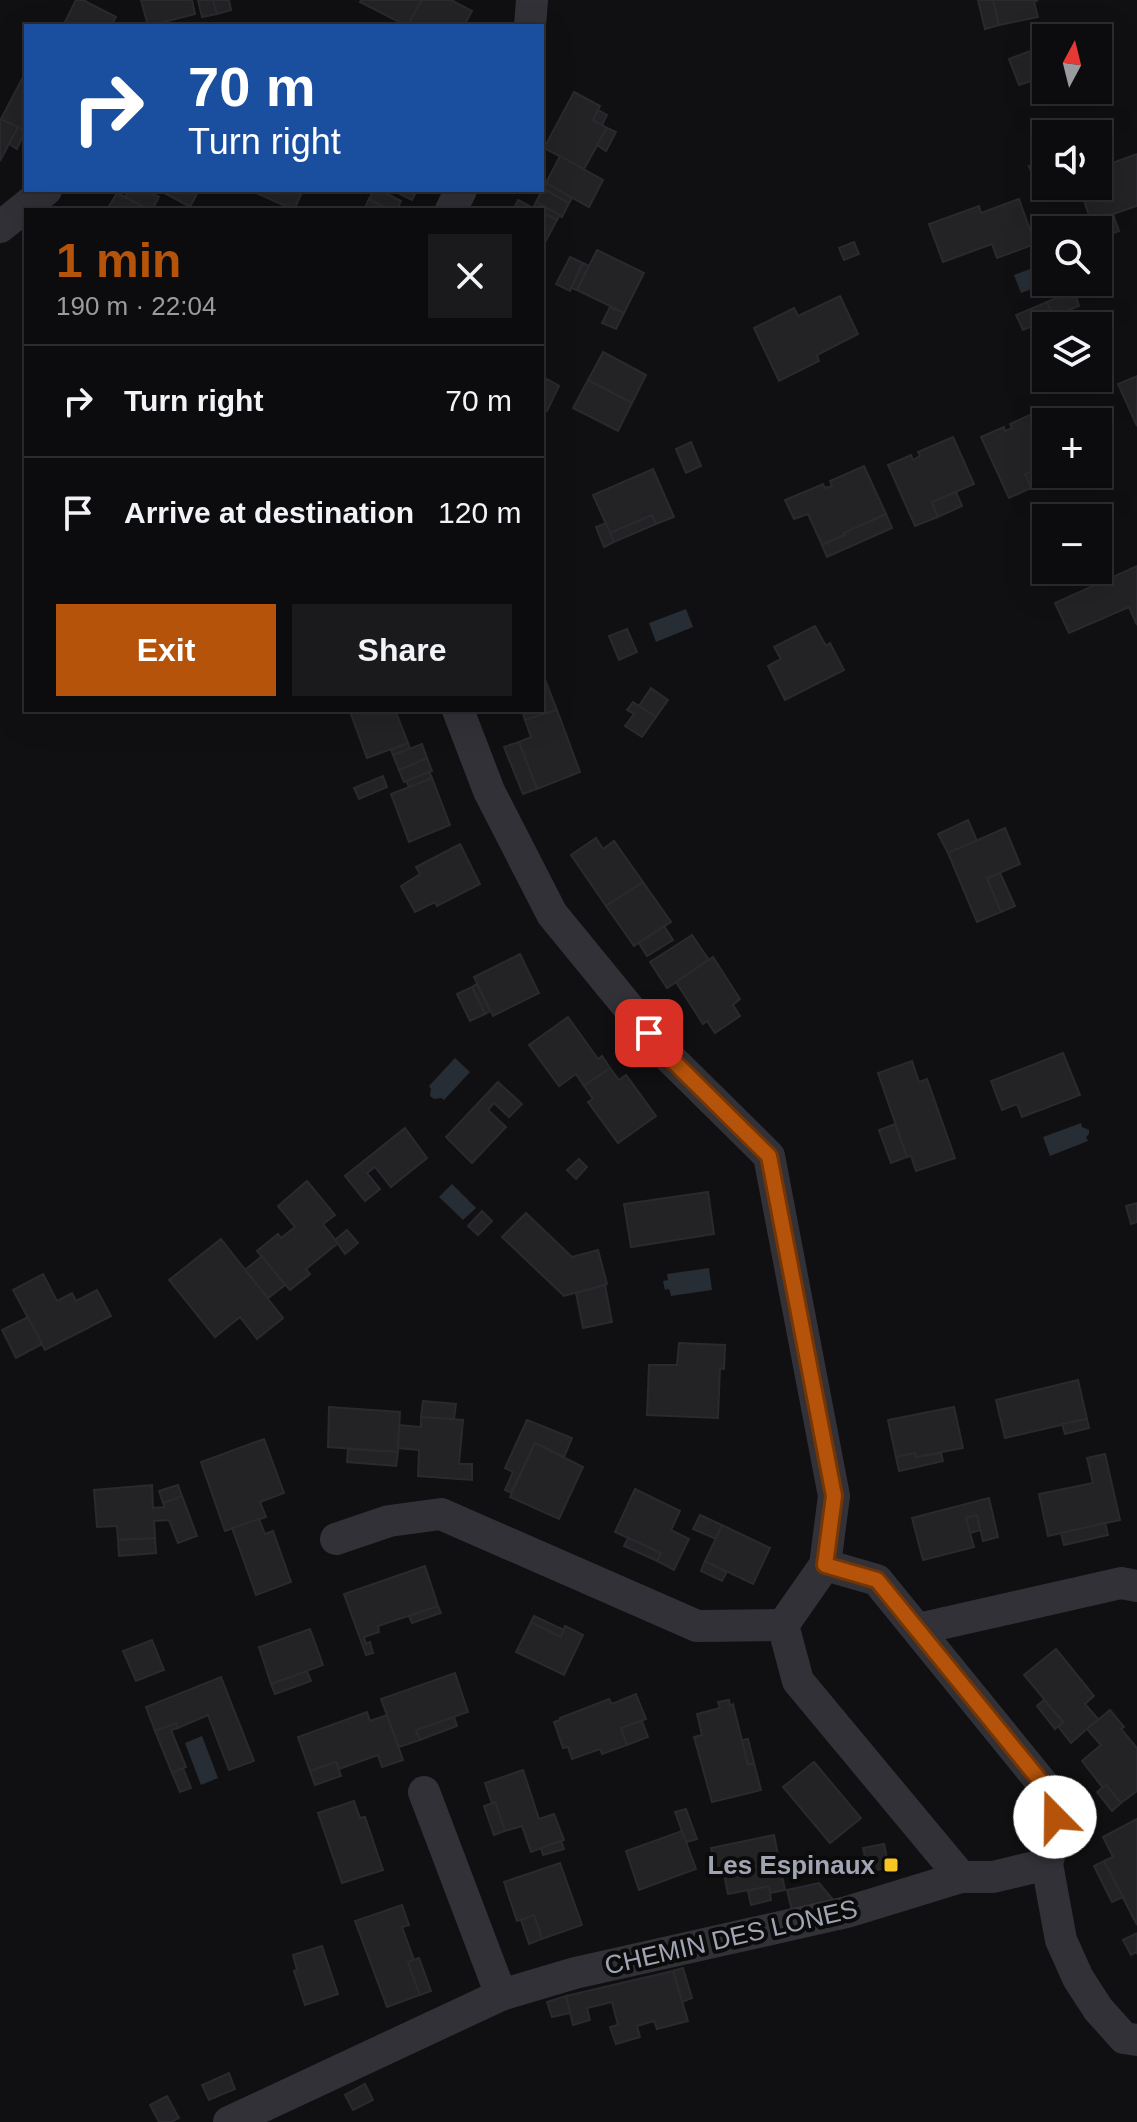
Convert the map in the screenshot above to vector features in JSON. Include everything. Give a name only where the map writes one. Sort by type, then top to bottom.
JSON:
[{"type":"street","points":[[530,24],[532,0]]},
{"type":"street","points":[[0,227],[44,192]]},
{"type":"street","points":[[459,712],[489,791],[552,914],[669,1057],[769,1156],[834,1496],[825,1565],[783,1625],[798,1681],[961,1877]]},
{"type":"street","points":[[336,1539],[389,1521],[441,1514],[697,1626],[783,1625]]},
{"type":"street","points":[[825,1565],[877,1580],[1055,1799],[1055,1834],[1047,1864],[1061,1940],[1078,1978],[1098,2009],[1124,2038],[1137,2040]]},
{"type":"street","points":[[918,1629],[1121,1583],[1137,1586]]},
{"type":"street","points":[[424,1792],[501,1995]]},
{"type":"street","name":"CHEMIN DES LONES","points":[[229,2122],[501,1995],[575,1973],[847,1912],[961,1877],[993,1877],[1047,1864]]},
{"type":"shaded area","points":[[1032,268],[1032,289],[1021,293],[1014,275]]},
{"type":"shaded area","points":[[686,609],[693,627],[656,642],[649,623]]},
{"type":"shaded area","points":[[455,1058],[470,1072],[444,1100],[434,1099],[430,1096],[429,1086]]},
{"type":"shaded area","points":[[1081,1123],[1089,1130],[1088,1141],[1050,1156],[1043,1137]]},
{"type":"shaded area","points":[[452,1184],[476,1208],[463,1220],[439,1197]]},
{"type":"shaded area","points":[[709,1268],[712,1290],[671,1296],[669,1289],[665,1290],[663,1281],[668,1280],[667,1274]]},
{"type":"shaded area","points":[[202,1736],[218,1778],[201,1785],[185,1743]]},
{"type":"building","points":[[76,0],[83,0],[116,17],[112,24],[64,24]]},
{"type":"building","points":[[141,0],[192,0],[195,14],[147,24]]},
{"type":"building","points":[[198,0],[213,0],[217,14],[202,17]]},
{"type":"building","points":[[213,0],[229,0],[231,10],[217,14]]},
{"type":"building","points":[[361,0],[422,0],[408,24]]},
{"type":"building","points":[[422,0],[451,0],[472,11],[465,24],[408,24]]},
{"type":"building","points":[[978,0],[993,0],[999,25],[985,29]]},
{"type":"building","points":[[993,0],[1038,0],[1034,2],[1038,17],[999,25]]},
{"type":"building","points":[[1032,50],[1032,81],[1019,85],[1009,59]]},
{"type":"building","points":[[24,75],[24,131],[1,119]]},
{"type":"building","points":[[574,92],[600,106],[593,120],[607,128],[584,169],[544,148]]},
{"type":"building","points":[[598,110],[607,115],[602,125],[593,120]]},
{"type":"building","points":[[0,119],[18,127],[0,161]]},
{"type":"building","points":[[18,127],[24,130],[17,149],[9,144]]},
{"type":"building","points":[[607,128],[616,132],[606,151],[597,145]]},
{"type":"building","points":[[1137,154],[1137,206],[1113,214],[1119,231],[1112,234],[1112,216],[1089,216],[1084,200],[1112,200],[1112,163]]},
{"type":"building","points":[[560,156],[603,180],[589,207],[546,183]]},
{"type":"building","points":[[546,183],[572,198],[569,203],[544,187]]},
{"type":"building","points":[[544,190],[569,203],[562,217],[536,202]]},
{"type":"building","points":[[128,192],[150,192],[159,197],[153,208],[146,208],[125,197]]},
{"type":"building","points":[[163,192],[198,192],[190,207]]},
{"type":"building","points":[[254,192],[302,192],[295,208]]},
{"type":"building","points":[[373,192],[384,192],[401,201],[398,208],[386,208],[369,199]]},
{"type":"building","points":[[396,192],[416,192],[412,200]]},
{"type":"building","points":[[117,193],[144,207],[113,208],[109,206]]},
{"type":"building","points":[[369,199],[386,208],[365,208]]},
{"type":"building","points":[[1019,199],[1032,236],[1032,245],[997,258],[992,244],[943,262],[929,224],[979,206],[981,213]]},
{"type":"building","points":[[518,200],[533,208],[514,208]]},
{"type":"building","points":[[536,202],[560,215],[557,220],[544,213],[544,208],[533,208]]},
{"type":"building","points":[[544,213],[557,220],[544,244]]},
{"type":"building","points":[[854,242],[859,254],[844,260],[839,248]]},
{"type":"building","points":[[597,250],[644,273],[624,313],[577,290]]},
{"type":"building","points":[[570,257],[583,263],[570,291],[556,284]]},
{"type":"building","points":[[583,263],[589,266],[577,290],[571,288]]},
{"type":"building","points":[[840,296],[858,334],[817,355],[819,361],[779,381],[754,328],[794,308],[798,316]]},
{"type":"building","points":[[1060,296],[1076,296],[1079,306],[1065,312],[1051,312],[1047,302]]},
{"type":"building","points":[[1047,302],[1051,312],[1032,312],[1032,326],[1023,330],[1016,315]]},
{"type":"building","points":[[610,307],[624,313],[616,329],[602,323]]},
{"type":"building","points":[[603,352],[646,375],[632,403],[588,380]]},
{"type":"building","points":[[1137,376],[1137,426],[1118,384]]},
{"type":"building","points":[[547,379],[559,386],[547,411],[544,409],[544,384]]},
{"type":"building","points":[[588,380],[632,403],[618,431],[573,408]]},
{"type":"building","points":[[1032,414],[1032,471],[1025,474],[1031,488],[1009,498],[981,437],[1004,427],[1005,431],[1012,428],[1010,424]]},
{"type":"building","points":[[953,437],[974,484],[932,502],[938,517],[915,526],[888,465],[911,455],[913,460],[920,456],[918,452]]},
{"type":"building","points":[[691,442],[701,466],[686,473],[676,449]]},
{"type":"building","points":[[864,466],[886,514],[822,545],[808,514],[794,519],[785,500],[823,484],[825,488],[832,486],[830,481]]},
{"type":"building","points":[[653,469],[674,517],[656,524],[652,515],[610,533],[593,495]]},
{"type":"building","points":[[1032,471],[1032,488],[1031,488],[1025,474]]},
{"type":"building","points":[[956,492],[962,506],[938,517],[932,502]]},
{"type":"building","points":[[886,514],[892,528],[827,557],[822,545]]},
{"type":"building","points":[[652,515],[656,524],[614,542],[610,533]]},
{"type":"building","points":[[606,523],[614,542],[604,547],[596,527]]},
{"type":"building","points":[[1137,566],[1137,625],[1129,607],[1069,633],[1055,603],[1097,584],[1112,584],[1112,577]]},
{"type":"building","points":[[815,626],[826,646],[830,643],[844,670],[785,700],[768,666],[781,659],[774,647]]},
{"type":"building","points":[[627,629],[637,652],[619,660],[609,636]]},
{"type":"building","points":[[544,677],[557,710],[525,720],[523,712],[544,712]]},
{"type":"building","points":[[651,688],[668,700],[656,717],[639,706]]},
{"type":"building","points":[[633,702],[656,717],[642,737],[625,726],[634,714],[627,710]]},
{"type":"building","points":[[557,710],[580,772],[537,789],[519,742],[531,737],[525,720]]},
{"type":"building","points":[[396,712],[408,743],[367,758],[351,714]]},
{"type":"building","points":[[519,742],[537,789],[523,794],[504,747]]},
{"type":"building","points":[[408,743],[410,749],[393,755],[391,750]]},
{"type":"building","points":[[422,744],[427,758],[399,770],[393,755]]},
{"type":"building","points":[[427,758],[432,771],[404,782],[399,770]]},
{"type":"building","points":[[429,772],[432,778],[409,787],[406,781]]},
{"type":"building","points":[[383,776],[387,787],[359,799],[354,788]]},
{"type":"building","points":[[432,778],[450,825],[409,842],[391,794]]},
{"type":"building","points":[[968,820],[977,841],[948,853],[938,834]]},
{"type":"building","points":[[1005,828],[1020,864],[987,878],[1001,912],[977,922],[948,853]]},
{"type":"building","points":[[596,838],[603,849],[614,841],[643,882],[606,906],[571,855]]},
{"type":"building","points":[[460,844],[480,884],[437,906],[435,902],[415,912],[401,886],[420,874],[416,867]]},
{"type":"building","points":[[1000,873],[1015,906],[1001,912],[987,878]]},
{"type":"building","points":[[643,882],[671,922],[634,946],[606,906]]},
{"type":"building","points":[[664,926],[673,940],[647,956],[639,943]]},
{"type":"building","points":[[692,935],[709,960],[667,988],[650,962]]},
{"type":"building","points":[[520,954],[539,993],[493,1016],[474,977]]},
{"type":"building","points":[[713,957],[740,999],[733,1005],[740,1016],[715,1033],[707,1021],[703,1024],[676,982]]},
{"type":"building","points":[[477,984],[490,1011],[485,1014],[472,987]]},
{"type":"building","points":[[472,987],[485,1014],[470,1021],[457,994]]},
{"type":"building","points":[[568,1017],[598,1059],[602,1056],[610,1068],[584,1086],[576,1074],[559,1086],[529,1045]]},
{"type":"building","points":[[1063,1053],[1080,1095],[1022,1117],[1017,1104],[1002,1110],[991,1081]]},
{"type":"building","points":[[912,1061],[919,1082],[927,1079],[955,1158],[916,1171],[911,1156],[907,1157],[878,1073]]},
{"type":"building","points":[[610,1068],[619,1080],[626,1075],[656,1116],[618,1143],[588,1102],[593,1099],[584,1086]]},
{"type":"building","points":[[498,1082],[522,1104],[509,1117],[494,1103],[488,1110],[506,1127],[472,1163],[446,1137]]},
{"type":"building","points":[[895,1124],[907,1157],[891,1163],[879,1130]]},
{"type":"building","points":[[405,1128],[427,1158],[391,1187],[375,1167],[367,1173],[380,1189],[365,1201],[345,1176]]},
{"type":"building","points":[[579,1159],[587,1167],[576,1179],[567,1170]]},
{"type":"building","points":[[307,1181],[335,1215],[323,1224],[338,1243],[306,1269],[310,1274],[290,1290],[257,1251],[278,1234],[281,1238],[295,1227],[278,1206]]},
{"type":"building","points":[[708,1192],[714,1234],[631,1247],[624,1204]]},
{"type":"building","points":[[1137,1203],[1137,1222],[1131,1224],[1126,1206]]},
{"type":"building","points":[[482,1211],[492,1221],[478,1235],[468,1226]]},
{"type":"building","points":[[526,1213],[572,1257],[598,1250],[607,1284],[564,1296],[502,1237]]},
{"type":"building","points":[[347,1230],[358,1243],[345,1254],[335,1240]]},
{"type":"building","points":[[221,1239],[283,1318],[257,1339],[240,1317],[215,1337],[169,1280]]},
{"type":"building","points":[[262,1256],[285,1285],[268,1298],[245,1270]]},
{"type":"building","points":[[43,1274],[57,1301],[72,1293],[76,1301],[97,1290],[111,1316],[45,1350],[13,1290]]},
{"type":"building","points":[[605,1285],[612,1322],[583,1328],[576,1293]]},
{"type":"building","points":[[28,1317],[42,1344],[16,1358],[2,1330]]},
{"type":"building","points":[[679,1343],[725,1345],[724,1369],[720,1368],[718,1418],[647,1415],[649,1365],[677,1365]]},
{"type":"building","points":[[1078,1380],[1087,1419],[1005,1438],[996,1400]]},
{"type":"building","points":[[423,1401],[456,1404],[454,1419],[421,1417]]},
{"type":"building","points":[[329,1407],[400,1412],[398,1452],[328,1447]]},
{"type":"building","points":[[954,1407],[963,1448],[916,1457],[915,1453],[896,1457],[888,1420]]},
{"type":"building","points":[[421,1417],[463,1420],[459,1464],[472,1464],[472,1480],[418,1476],[419,1450],[398,1448],[399,1425],[421,1427]]},
{"type":"building","points":[[1087,1419],[1089,1428],[1065,1434],[1062,1424]]},
{"type":"building","points":[[527,1420],[572,1438],[564,1457],[535,1443],[511,1493],[505,1490],[513,1472],[505,1468]]},
{"type":"building","points":[[264,1439],[284,1493],[260,1502],[266,1517],[225,1531],[201,1462]]},
{"type":"building","points":[[535,1443],[583,1467],[559,1519],[510,1497]]},
{"type":"building","points":[[348,1449],[398,1452],[396,1466],[347,1462]]},
{"type":"building","points":[[915,1453],[916,1457],[941,1453],[943,1461],[899,1471],[896,1457]]},
{"type":"building","points":[[1105,1454],[1120,1520],[1048,1536],[1039,1494],[1093,1483],[1087,1458]]},
{"type":"building","points":[[152,1485],[153,1508],[165,1507],[163,1503],[182,1496],[197,1536],[178,1543],[169,1520],[154,1521],[155,1538],[118,1540],[117,1526],[97,1527],[94,1490]]},
{"type":"building","points":[[178,1485],[182,1496],[163,1503],[159,1491]]},
{"type":"building","points":[[635,1489],[680,1511],[671,1530],[689,1539],[674,1570],[657,1561],[661,1553],[615,1532]]},
{"type":"building","points":[[989,1498],[998,1537],[983,1541],[977,1515],[966,1518],[974,1547],[923,1560],[912,1518]]},
{"type":"building","points":[[700,1515],[722,1525],[716,1539],[693,1529]]},
{"type":"building","points":[[977,1515],[980,1530],[970,1533],[966,1518]]},
{"type":"building","points":[[259,1519],[265,1534],[273,1531],[291,1582],[256,1595],[232,1528]]},
{"type":"building","points":[[1105,1523],[1108,1535],[1064,1545],[1061,1533]]},
{"type":"building","points":[[722,1525],[770,1548],[753,1584],[705,1561]]},
{"type":"building","points":[[155,1538],[156,1553],[119,1556],[118,1540]]},
{"type":"building","points":[[628,1538],[661,1553],[657,1561],[624,1546]]},
{"type":"building","points":[[705,1561],[727,1572],[722,1581],[701,1571]]},
{"type":"building","points":[[425,1566],[438,1606],[378,1626],[379,1632],[364,1637],[366,1644],[370,1642],[373,1653],[366,1655],[344,1594]]},
{"type":"building","points":[[438,1606],[441,1613],[412,1623],[409,1616]]},
{"type":"building","points":[[534,1616],[564,1630],[561,1637],[531,1622]]},
{"type":"building","points":[[531,1622],[561,1637],[565,1626],[583,1635],[564,1675],[516,1652]]},
{"type":"building","points":[[310,1629],[323,1665],[271,1684],[259,1647]]},
{"type":"building","points":[[152,1640],[164,1670],[136,1681],[123,1651]]},
{"type":"building","points":[[1056,1649],[1094,1696],[1085,1704],[1098,1719],[1071,1743],[1058,1726],[1063,1722],[1024,1675]]},
{"type":"building","points":[[307,1671],[311,1681],[275,1694],[271,1684]]},
{"type":"building","points":[[455,1673],[468,1712],[416,1730],[420,1740],[399,1747],[381,1699]]},
{"type":"building","points":[[221,1677],[254,1761],[229,1770],[208,1715],[178,1728],[176,1723],[155,1731],[146,1707]]},
{"type":"building","points":[[636,1694],[646,1719],[621,1728],[627,1745],[602,1754],[600,1749],[572,1759],[568,1747],[563,1748],[554,1722],[609,1699],[612,1704]]},
{"type":"building","points":[[729,1700],[730,1706],[733,1704],[748,1765],[754,1763],[761,1790],[712,1802],[694,1737],[702,1735],[697,1714],[720,1708],[718,1702]]},
{"type":"building","points":[[1044,1700],[1063,1722],[1055,1729],[1037,1706]]},
{"type":"building","points":[[1110,1710],[1137,1748],[1137,1791],[1121,1803],[1106,1785],[1103,1788],[1082,1761],[1101,1745],[1087,1729]]},
{"type":"building","points":[[367,1712],[370,1721],[387,1715],[403,1760],[382,1767],[378,1755],[339,1769],[336,1762],[310,1771],[298,1737]]},
{"type":"building","points":[[454,1717],[457,1726],[420,1740],[416,1730]]},
{"type":"building","points":[[642,1721],[648,1737],[627,1745],[621,1728]]},
{"type":"building","points":[[176,1723],[178,1728],[171,1730],[186,1767],[172,1773],[155,1731]]},
{"type":"building","points":[[748,1739],[754,1763],[748,1765],[742,1740]]},
{"type":"building","points":[[336,1762],[341,1776],[315,1785],[310,1771]]},
{"type":"building","points":[[814,1762],[861,1818],[830,1843],[783,1787]]},
{"type":"building","points":[[183,1768],[191,1788],[180,1792],[172,1773]]},
{"type":"building","points":[[523,1770],[539,1819],[554,1814],[564,1840],[531,1852],[522,1826],[505,1831],[485,1783]]},
{"type":"building","points":[[1106,1785],[1121,1803],[1112,1811],[1097,1792]]},
{"type":"building","points":[[354,1801],[360,1818],[365,1817],[383,1870],[342,1883],[318,1813]]},
{"type":"building","points":[[495,1802],[505,1831],[494,1835],[484,1806]]},
{"type":"building","points":[[686,1809],[697,1839],[686,1842],[675,1812]]},
{"type":"building","points":[[1137,1819],[1137,1925],[1104,1861],[1113,1857],[1103,1837]]},
{"type":"building","points":[[682,1831],[696,1869],[639,1890],[626,1851]]},
{"type":"building","points":[[774,1835],[785,1890],[770,1893],[769,1886],[728,1894],[724,1874],[716,1870],[711,1848]]},
{"type":"building","points":[[561,1841],[564,1849],[543,1855],[541,1848]]},
{"type":"building","points":[[884,1844],[889,1867],[868,1872],[863,1848]]},
{"type":"building","points":[[1104,1861],[1123,1897],[1112,1902],[1094,1866]]},
{"type":"building","points":[[560,1863],[582,1925],[542,1939],[534,1915],[517,1921],[504,1882]]},
{"type":"building","points":[[819,1883],[834,1901],[792,1911],[787,1890]]},
{"type":"building","points":[[769,1886],[771,1900],[751,1905],[748,1891]]},
{"type":"building","points":[[402,1905],[409,1925],[402,1927],[414,1960],[408,1962],[420,1995],[387,2007],[355,1921]]},
{"type":"building","points":[[534,1915],[542,1939],[529,1944],[521,1920]]},
{"type":"building","points":[[1137,1933],[1137,1954],[1131,1955],[1123,1940]]},
{"type":"building","points":[[322,1946],[338,1994],[305,2005],[294,1971],[297,1970],[293,1955]]},
{"type":"building","points":[[419,1958],[431,1991],[420,1995],[408,1962]]},
{"type":"building","points":[[683,1968],[692,1998],[682,2002],[673,1971]]},
{"type":"building","points":[[673,1971],[688,2021],[657,2029],[654,2021],[637,2026],[640,2037],[616,2044],[610,2027],[618,2025],[612,2002],[587,2008],[590,2020],[573,2025],[566,1996]]},
{"type":"building","points":[[566,1996],[570,2013],[552,2017],[547,2002]]},
{"type":"building","points":[[229,2073],[235,2089],[209,2100],[202,2085]]},
{"type":"building","points":[[365,2084],[373,2100],[353,2110],[345,2095]]},
{"type":"building","points":[[167,2096],[179,2118],[159,2122],[150,2105]]},
{"type":"place","name":"Les Espinaux","points":[[891,1865]]},
{"type":"route","points":[[649,1033],[669,1057],[769,1156],[834,1496],[825,1565],[877,1580],[1055,1799],[1055,1817]]}]
